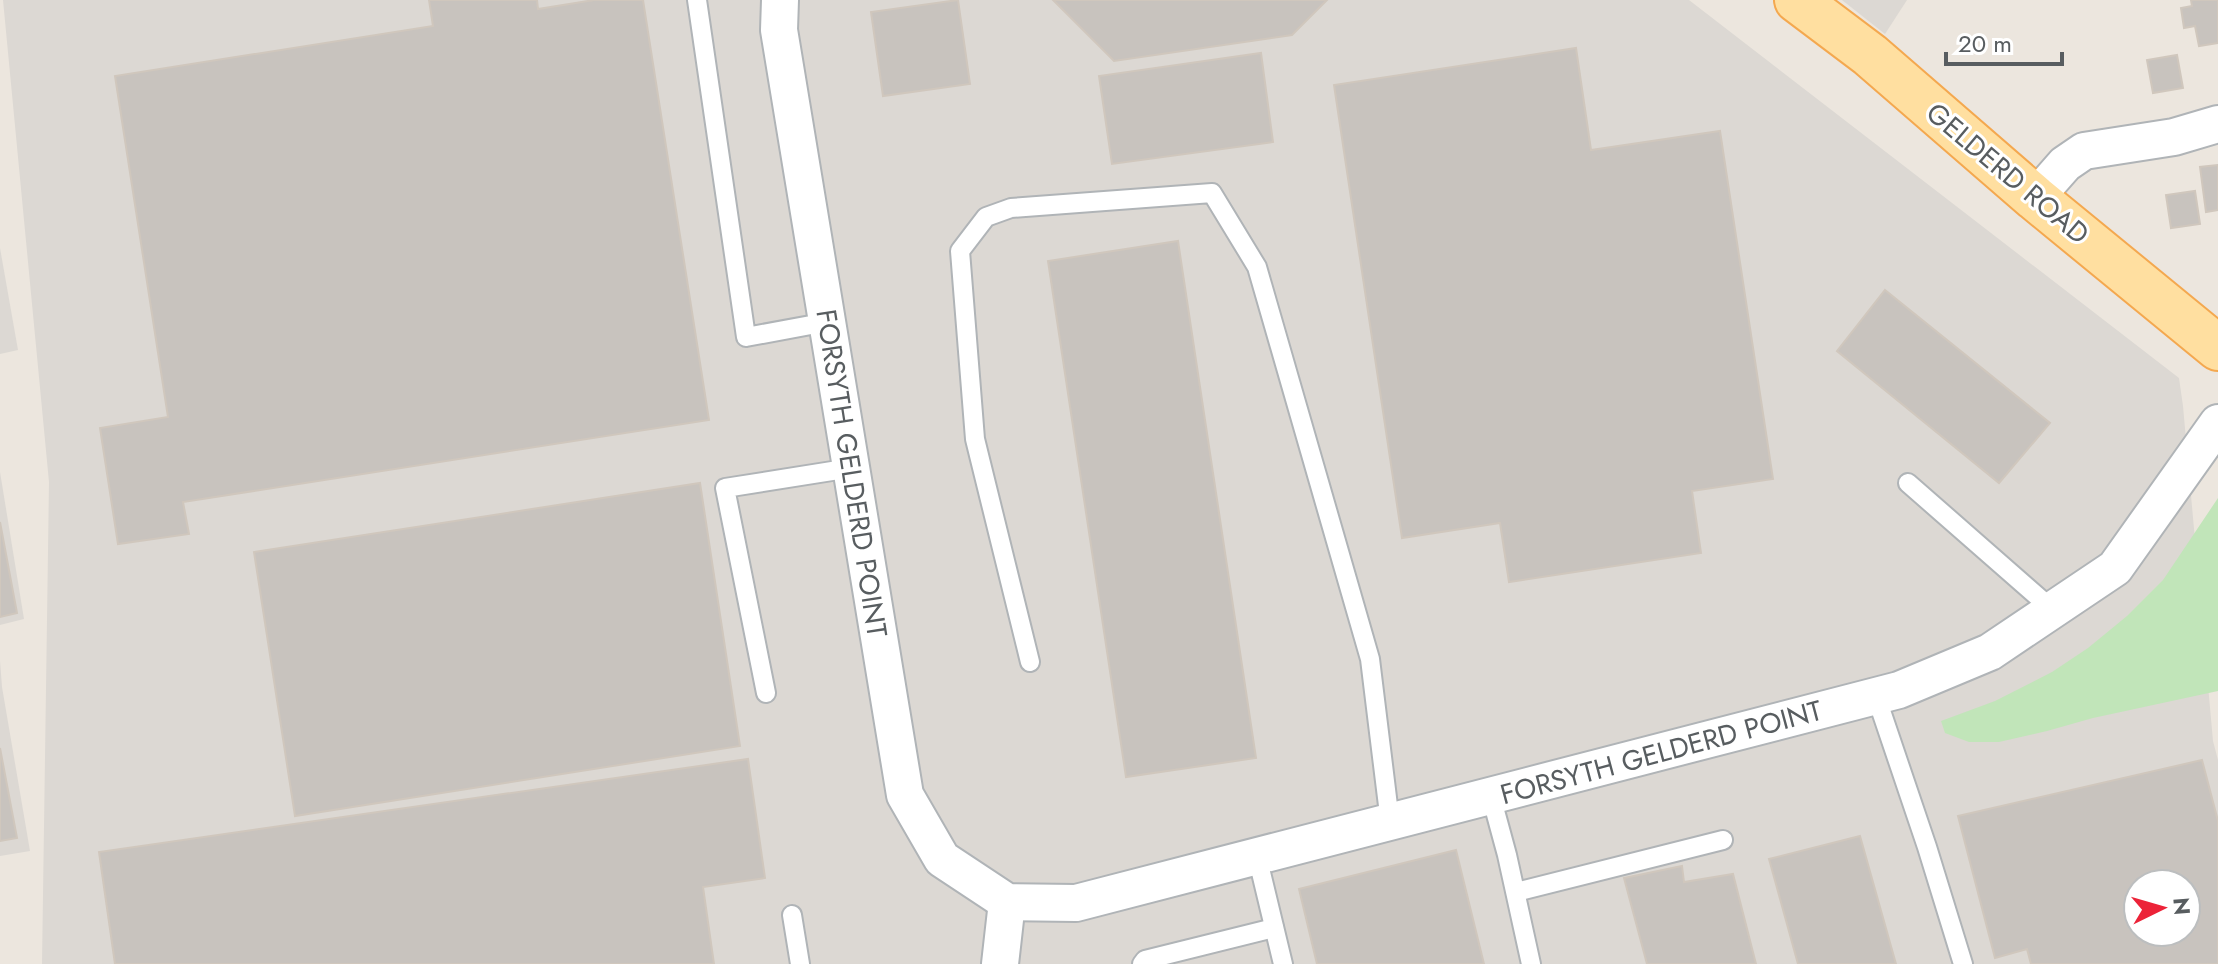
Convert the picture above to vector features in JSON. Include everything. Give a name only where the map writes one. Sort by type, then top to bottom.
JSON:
[{"type":"main road","name":"GELDERD ROAD","points":[[1797,0],[1870,55],[2035,198],[2218,348]]},
{"type":"street","name":"FORSYTH GELDERD POINT","points":[[780,0],[779,30],[905,795],[942,859],[1007,902],[1076,903],[1899,690],[1990,652],[2115,568],[2218,423]]},
{"type":"street","points":[[2035,198],[2065,164],[2084,151],[2174,137],[2218,124]]},
{"type":"street","points":[[1000,964],[1007,902]]},
{"type":"lane","points":[[697,0],[746,337],[827,322]]},
{"type":"lane","points":[[1030,662],[975,439],[960,251],[986,217],[1011,208],[1212,193],[1257,267],[1370,659],[1390,822]]},
{"type":"lane","points":[[766,693],[725,488],[851,468]]},
{"type":"lane","points":[[1908,483],[2053,610]]},
{"type":"lane","points":[[1876,696],[1963,964]]},
{"type":"lane","points":[[1491,796],[1531,964]]},
{"type":"lane","points":[[1516,892],[1723,840]]},
{"type":"lane","points":[[1257,856],[1283,964]]},
{"type":"lane","points":[[792,915],[800,964]]},
{"type":"lane","points":[[1142,964],[1145,960],[1274,928]]},
{"type":"shaded area","points":[[3,0],[1689,0],[2179,378],[2213,741],[2218,760],[2218,964],[42,964],[49,482]]},
{"type":"shaded area","points":[[1842,0],[1907,0],[1885,34]]},
{"type":"shaded area","points":[[0,248],[18,350],[0,354]]},
{"type":"shaded area","points":[[0,472],[24,619],[0,625]]},
{"type":"shaded area","points":[[0,661],[30,851],[0,856]]},
{"type":"green space","points":[[2218,498],[2218,691],[1999,742],[1969,742],[1945,733],[1941,721],[1995,701],[2052,672],[2127,616],[2163,580]]},
{"type":"building","points":[[429,0],[537,0],[538,9],[594,0],[643,0],[709,420],[183,502],[189,534],[118,544],[100,428],[168,417],[115,76],[433,26]]},
{"type":"building","points":[[958,0],[970,84],[883,96],[871,12]]},
{"type":"building","points":[[1053,0],[1327,0],[1292,35],[1114,61]]},
{"type":"building","points":[[2191,0],[2218,0],[2218,43],[2199,46],[2195,26],[2184,28],[2181,8],[2192,6]]},
{"type":"building","points":[[1576,48],[1591,150],[1720,131],[1773,479],[1692,491],[1701,553],[1509,582],[1500,523],[1402,538],[1334,85]]},
{"type":"building","points":[[1261,53],[1273,142],[1112,164],[1099,76]]},
{"type":"building","points":[[2177,55],[2183,88],[2153,93],[2147,60]]},
{"type":"building","points":[[2218,165],[2218,210],[2206,212],[2200,167]]},
{"type":"building","points":[[2195,191],[2200,224],[2171,228],[2166,195]]},
{"type":"building","points":[[1178,241],[1256,758],[1126,777],[1048,261]]},
{"type":"building","points":[[1885,290],[2050,423],[1999,483],[1837,351]]},
{"type":"building","points":[[700,483],[740,746],[295,816],[254,552]]},
{"type":"building","points":[[0,522],[17,613],[0,617]]},
{"type":"building","points":[[0,748],[17,838],[0,841]]},
{"type":"building","points":[[748,759],[765,878],[703,887],[714,964],[115,964],[99,852]]},
{"type":"building","points":[[2202,760],[2218,821],[2218,964],[2031,964],[2027,949],[1995,958],[1958,816]]},
{"type":"building","points":[[1860,836],[1896,964],[1798,964],[1769,859]]},
{"type":"building","points":[[1456,850],[1484,964],[1317,964],[1299,889]]},
{"type":"building","points":[[1682,866],[1684,882],[1733,874],[1756,964],[1647,964],[1624,878]]}]
